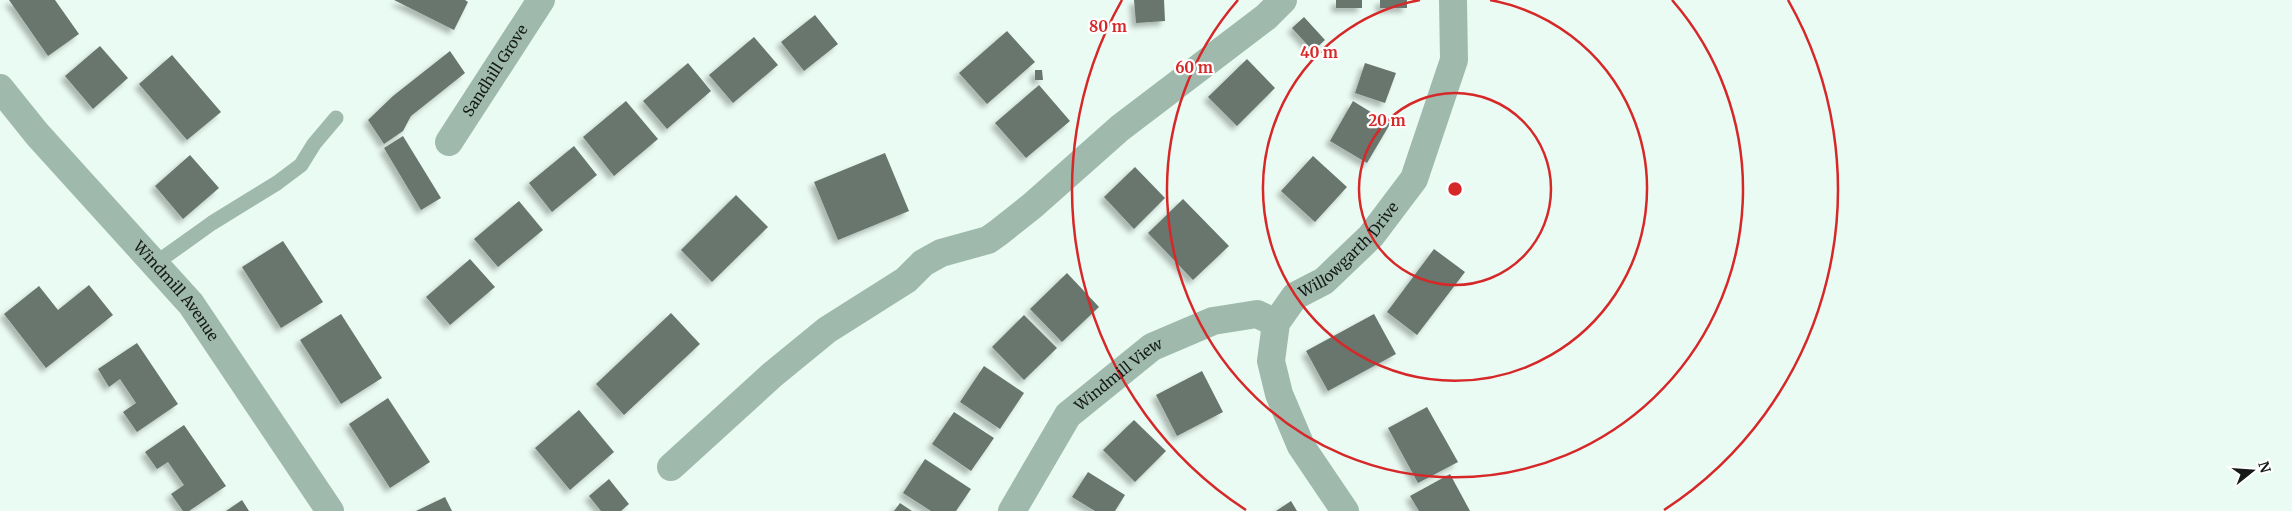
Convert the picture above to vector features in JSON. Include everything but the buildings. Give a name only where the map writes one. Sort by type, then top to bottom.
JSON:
[{"type":"street","name":"Sandhill Grove","points":[[449,142],[541,0]]},
{"type":"street","points":[[671,467],[772,375],[827,330],[906,280],[923,263],[941,252],[988,240],[998,233],[1032,206],[1120,128],[1266,17],[1283,0]]},
{"type":"street","name":"Willowgarth Drive","points":[[1345,511],[1301,446],[1279,394],[1271,361],[1276,324],[1295,296],[1324,280],[1371,236],[1414,179],[1454,60],[1453,0]]},
{"type":"street","name":"Windmill Avenue","points":[[0,88],[37,134],[156,263],[191,304],[330,511]]},
{"type":"street","name":"Windmill View","points":[[1012,511],[1068,415],[1152,347],[1213,321],[1257,314],[1276,324]]},
{"type":"lane","points":[[156,263],[212,223],[276,184],[301,165],[314,144],[336,118]]}]
